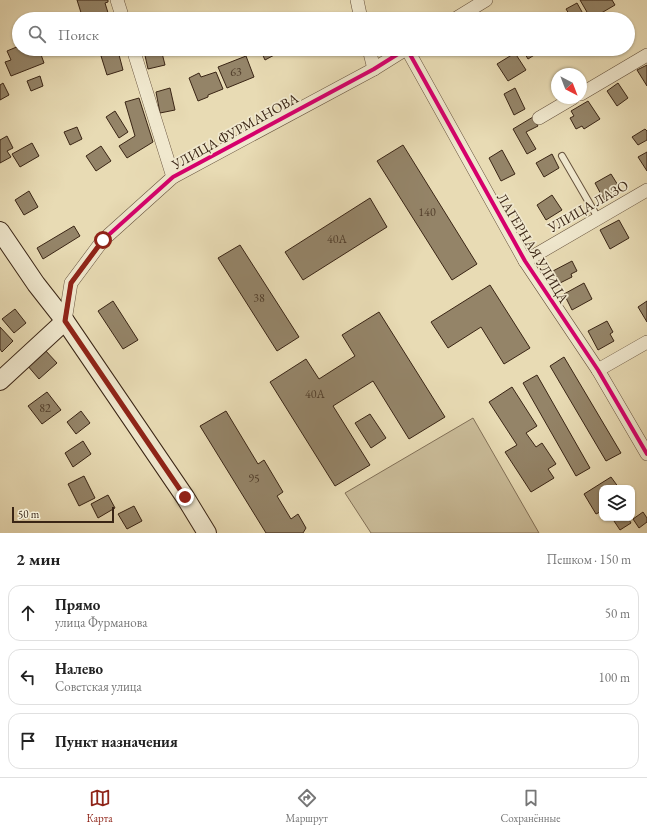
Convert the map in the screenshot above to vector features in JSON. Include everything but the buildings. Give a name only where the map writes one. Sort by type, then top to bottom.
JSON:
[{"type":"main road","points":[[0,231],[36,284],[65,321],[185,497],[207,533]]},
{"type":"main road","points":[[0,381],[65,321]]},
{"type":"street","points":[[117,0],[121,12]]},
{"type":"street","points":[[357,0],[360,12]]},
{"type":"street","points":[[466,12],[486,0]]},
{"type":"street","points":[[587,90],[647,55]]},
{"type":"street","points":[[135,56],[174,177]]},
{"type":"street","points":[[371,56],[374,68]]},
{"type":"street","name":"УЛИЦА ФУРМАНОВА","points":[[65,321],[71,283],[103,240],[174,177],[395,56]]},
{"type":"street","name":"ЛАГЕРНАЯ УЛИЦА","points":[[411,56],[525,261],[598,370],[647,454]]},
{"type":"street","points":[[539,118],[563,104]]},
{"type":"street","name":"УЛИЦА ЛАЗО","points":[[525,261],[647,190]]},
{"type":"street","points":[[598,370],[647,342]]},
{"type":"lane","points":[[562,156],[598,218]]},
{"type":"shaded area","points":[[473,418],[539,533],[371,533],[345,493]]},
{"type":"cycle path","points":[[65,321],[71,283],[103,240],[173,177],[374,69],[395,56]]},
{"type":"cycle path","points":[[411,56],[525,261],[598,370],[647,454]]},
{"type":"route","points":[[103,240],[71,283],[65,321],[185,497]]}]
